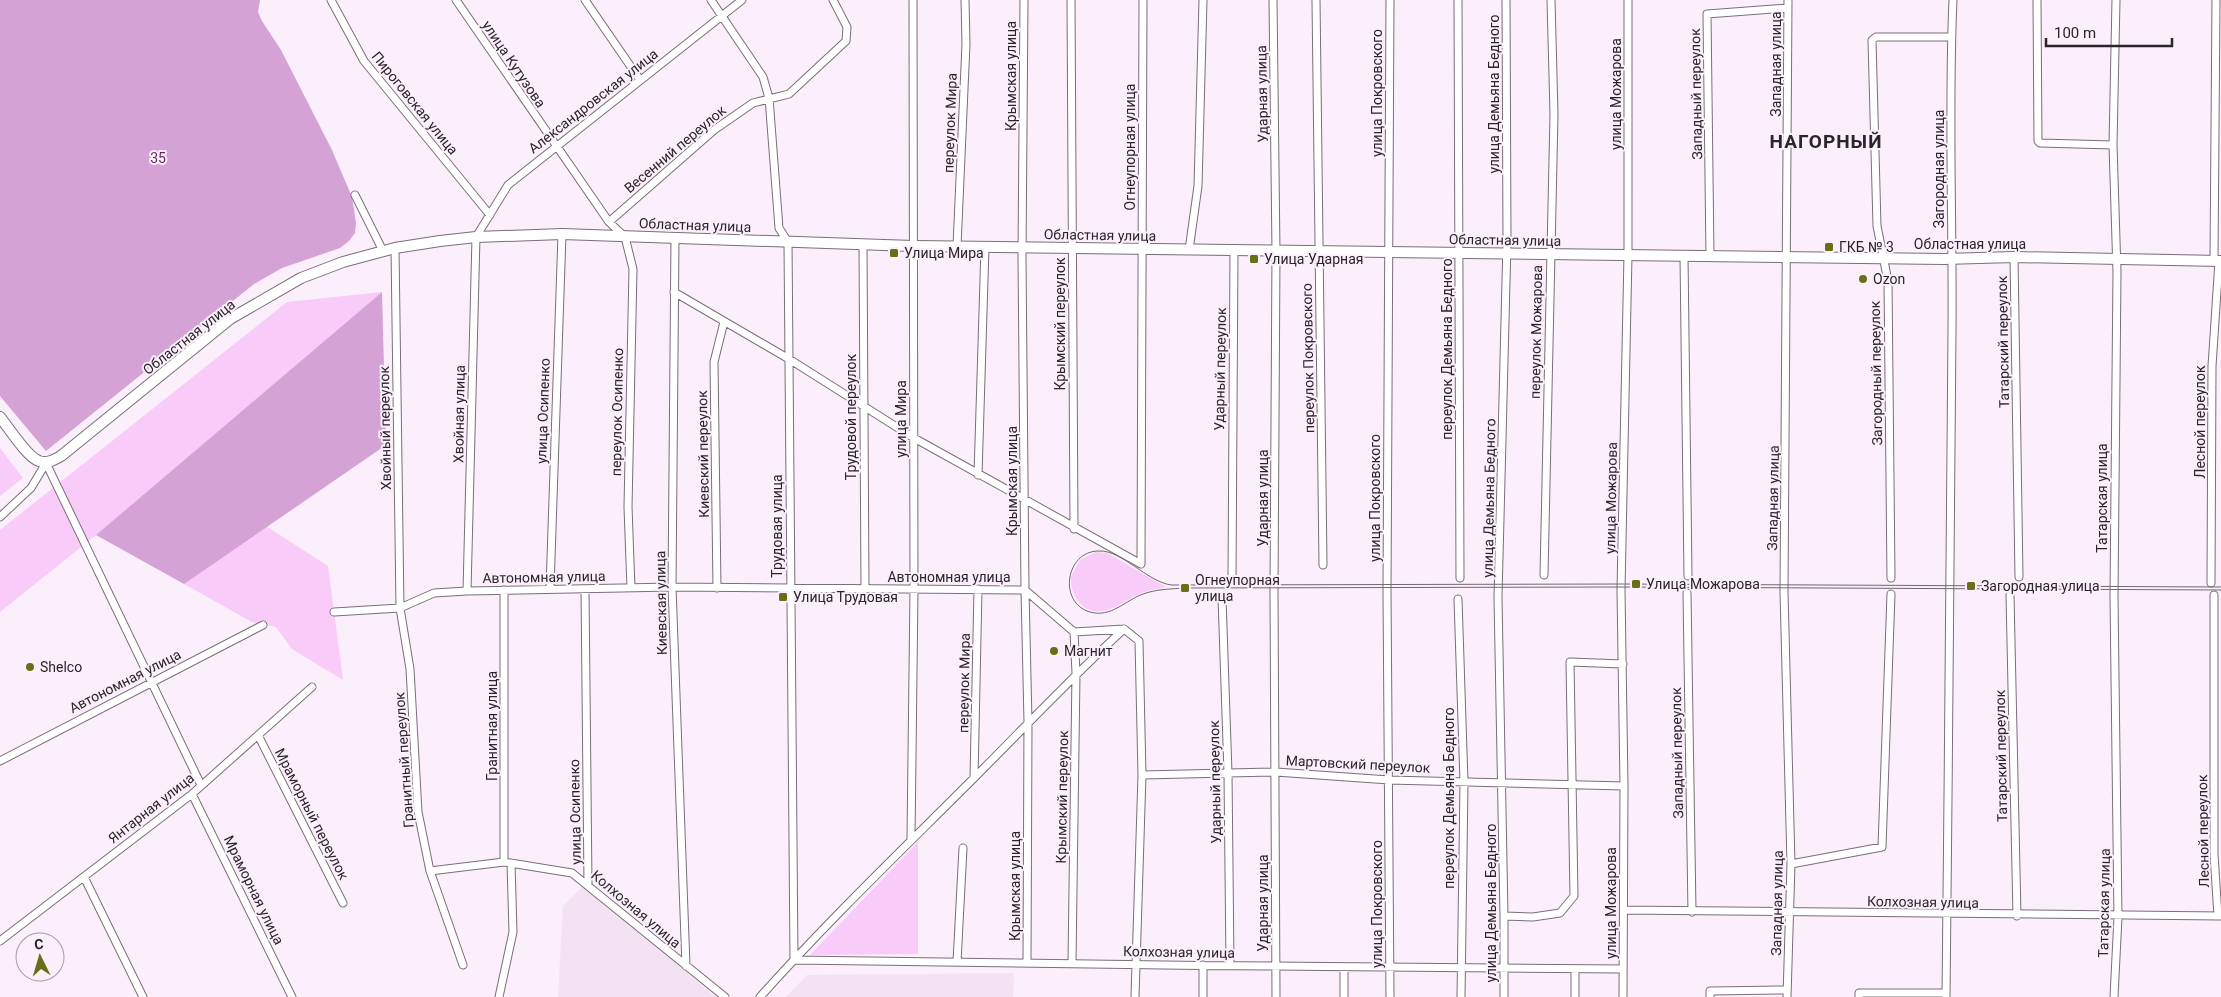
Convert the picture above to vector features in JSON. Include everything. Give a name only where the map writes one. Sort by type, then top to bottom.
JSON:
[{"type":"main road","name":"Областная улица","points":[[46,462],[61,456],[230,319],[301,278],[343,262],[395,248],[476,237],[562,234],[863,245],[1072,249],[1142,248],[1276,252],[1952,259],[2014,257],[2218,261]]},
{"type":"main road","points":[[0,417],[32,458],[46,462]]},
{"type":"street","name":"Пироговская улица","points":[[332,0],[364,61],[490,214]]},
{"type":"street","name":"улица Кутузова","points":[[456,0],[555,147],[609,222],[625,237]]},
{"type":"street","points":[[585,0],[640,80]]},
{"type":"street","points":[[711,0],[763,77],[769,98],[779,228],[788,242]]},
{"type":"street","name":"Александровская улица","points":[[476,237],[508,185],[742,0]]},
{"type":"street","name":"Весенний переулок","points":[[609,222],[714,130],[753,103],[788,94],[846,41],[847,27],[834,0]]},
{"type":"street","name":"улица Мира","points":[[911,839],[914,589],[913,0]]},
{"type":"street","name":"переулок Мира","points":[[957,246],[966,44],[965,0]]},
{"type":"street","name":"Крымская улица","points":[[1024,0],[1022,248],[1025,501],[1024,590],[1028,722],[1027,963]]},
{"type":"street","name":"Крымский переулок","points":[[1071,0],[1074,529]]},
{"type":"street","name":"Огнеупорная улица","points":[[1074,529],[1141,564],[1143,0]]},
{"type":"street","points":[[1189,250],[1198,186],[1204,0]]},
{"type":"street","name":"Ударная улица","points":[[1274,0],[1276,997]]},
{"type":"street","name":"переулок Покровского","points":[[1316,0],[1323,565]]},
{"type":"street","name":"улица Покровского","points":[[1390,0],[1387,588],[1390,997]]},
{"type":"street","name":"переулок Демьяна Бедного","points":[[1458,0],[1460,578]]},
{"type":"street","name":"улица Демьяна Бедного","points":[[1504,997],[1498,597],[1507,255],[1506,0]]},
{"type":"street","name":"переулок Можарова","points":[[1544,575],[1549,254],[1554,114],[1551,0]]},
{"type":"street","name":"улица Можарова","points":[[1623,997],[1624,786],[1622,590],[1628,255],[1628,0]]},
{"type":"street","name":"Загородная улица","points":[[1946,995],[1952,259],[1951,37],[1953,0]]},
{"type":"street","points":[[2037,0],[2038,141],[2040,143],[2113,145]]},
{"type":"street","name":"Татарская улица","points":[[2114,997],[2118,917],[2114,596],[2117,259],[2113,145],[2116,0]]},
{"type":"street","name":"Лесной переулок","points":[[2211,583],[2212,366],[2218,261],[2216,0]]},
{"type":"street","name":"Западный переулок","points":[[1710,256],[1707,14],[1788,4]]},
{"type":"street","name":"Западная улица","points":[[1787,993],[1791,913],[1784,592],[1788,257],[1788,4]]},
{"type":"street","name":"Загородный переулок","points":[[1891,578],[1888,281],[1877,226],[1872,40],[1876,37],[1951,37]]},
{"type":"street","points":[[355,194],[383,251]]},
{"type":"street","name":"улица Осипенко","points":[[550,588],[562,234]]},
{"type":"street","name":"Хвойная улица","points":[[467,591],[476,237]]},
{"type":"street","name":"переулок Осипенко","points":[[625,237],[633,269],[628,506],[631,588]]},
{"type":"street","name":"Киевская улица","points":[[675,238],[672,587],[686,966]]},
{"type":"street","name":"Трудовая улица","points":[[788,242],[794,960]]},
{"type":"street","name":"Трудовой переулок","points":[[863,245],[866,590]]},
{"type":"street","points":[[978,475],[985,247]]},
{"type":"street","name":"Хвойный переулок","points":[[395,248],[400,608]]},
{"type":"street","name":"Ударный переулок","points":[[1232,579],[1234,250]]},
{"type":"street","points":[[1684,256],[1688,576]]},
{"type":"street","name":"Татарский переулок","points":[[2014,257],[2019,577]]},
{"type":"street","points":[[674,292],[789,359],[914,438],[1074,529]]},
{"type":"street","name":"Киевский переулок","points":[[717,588],[714,362],[724,322]]},
{"type":"street","points":[[0,516],[31,488],[46,462]]},
{"type":"street","points":[[46,462],[201,785]]},
{"type":"street","name":"Автономная улица","points":[[334,612],[400,608],[434,593],[550,588],[672,587],[790,590],[1024,590],[1074,632]]},
{"type":"street","name":"улица Осипенко","points":[[585,589],[588,885]]},
{"type":"street","name":"переулок Мира","points":[[974,778],[978,589]]},
{"type":"street","name":"Гранитная улица","points":[[499,997],[513,932],[508,863],[504,590]]},
{"type":"street","name":"Западный переулок","points":[[1687,593],[1692,912]]},
{"type":"street","points":[[1791,864],[1882,846],[1890,594]]},
{"type":"street","name":"Татарский переулок","points":[[2010,595],[2017,916]]},
{"type":"street","name":"Лесной переулок","points":[[2214,595],[2214,854],[2219,916]]},
{"type":"street","name":"Ударный переулок","points":[[1222,598],[1228,773],[1230,965]]},
{"type":"street","name":"переулок Демьяна Бедного","points":[[1458,599],[1464,782],[1461,997]]},
{"type":"street","name":"Гранитный переулок","points":[[400,608],[410,669],[418,812],[430,871],[463,965]]},
{"type":"street","name":"Автономная улица","points":[[0,762],[150,682],[263,625]]},
{"type":"street","points":[[765,995],[794,960],[911,839],[974,778],[1076,673],[1124,629]]},
{"type":"street","points":[[1074,632],[1124,629],[1138,641],[1142,775],[1135,997]]},
{"type":"street","name":"Крымский переулок","points":[[1072,963],[1076,673],[1074,632]]},
{"type":"street","points":[[1504,916],[1532,918],[1560,913],[1574,896],[1570,662],[1623,664]]},
{"type":"street","name":"Янтарная улица","points":[[0,941],[192,794],[312,687]]},
{"type":"street","name":"Мраморный переулок","points":[[258,736],[343,903]]},
{"type":"street","name":"Мартовский переулок","points":[[1142,775],[1276,772],[1389,780],[1502,781],[1624,786]]},
{"type":"street","name":"Мраморная улица","points":[[192,794],[292,997]]},
{"type":"street","points":[[957,962],[963,848]]},
{"type":"street","name":"Колхозная улица","points":[[430,871],[508,863],[572,873],[725,997]]},
{"type":"street","points":[[84,876],[143,997]]},
{"type":"street","name":"Колхозная улица","points":[[1624,910],[2017,916],[2219,916]]},
{"type":"street","name":"Колхозная улица","points":[[794,960],[1230,965],[1275,968],[1623,969]]},
{"type":"street","points":[[1203,965],[1203,997]]},
{"type":"street","points":[[1344,968],[1344,997]]},
{"type":"street","points":[[1575,997],[1576,969]]},
{"type":"street","points":[[1710,997],[1710,992],[1787,993]]},
{"type":"street","points":[[1859,997],[1859,993],[1946,995]]},
{"type":"shaded area","points":[[382,292],[96,535],[0,612],[0,530],[287,302]]},
{"type":"shaded area","points":[[0,448],[23,478],[0,496]]},
{"type":"shaded area","points":[[266,526],[328,566],[343,680],[292,649],[276,627],[252,622],[184,584]]},
{"type":"shaded area","points":[[1096,552],[1107,553],[1166,587],[1142,593],[1109,609],[1093,611],[1086,608],[1079,602],[1074,593],[1071,576],[1080,560]]},
{"type":"shaded area","points":[[918,842],[918,954],[810,955]]},
{"type":"shaded area","points":[[585,884],[715,997],[558,997],[563,906]]},
{"type":"shaded area","points":[[1014,973],[1013,997],[786,997],[807,975]]},
{"type":"green space","name":"35","points":[[0,0],[260,0],[258,12],[262,21],[281,50],[332,150],[352,197],[356,223],[355,233],[340,248],[282,268],[254,284],[46,451],[0,396]]},
{"type":"green space","points":[[382,292],[386,445],[184,584],[96,535]]},
{"type":"tram line","points":[[2221,587],[1622,584],[1171,585],[1152,578],[1116,555],[1099,551],[1088,553],[1079,559],[1073,568],[1070,578],[1070,589],[1073,599],[1080,607],[1090,612],[1098,613],[1112,611],[1148,592],[1185,588],[1622,587],[2221,590]]},
{"type":"place","name":"ГКБ № 3","points":[[1829,247]]},
{"type":"place","name":"Улица Мира","points":[[894,253]]},
{"type":"place","name":"Улица Ударная","points":[[1254,259]]},
{"type":"place","name":"Ozon","points":[[1863,279]]},
{"type":"place","name":"Улица Можарова","points":[[1636,584]]},
{"type":"place","name":"Загородная улица","points":[[1971,586]]},
{"type":"place","name":"Огнеупорная улица","points":[[1185,588]]},
{"type":"place","name":"Улица Трудовая","points":[[783,597]]},
{"type":"place","name":"Магнит","points":[[1054,651]]},
{"type":"place","name":"Shelco","points":[[30,667]]},
{"type":"district","name":"НАГОРНЫЙ","points":[[1826,141]]}]
